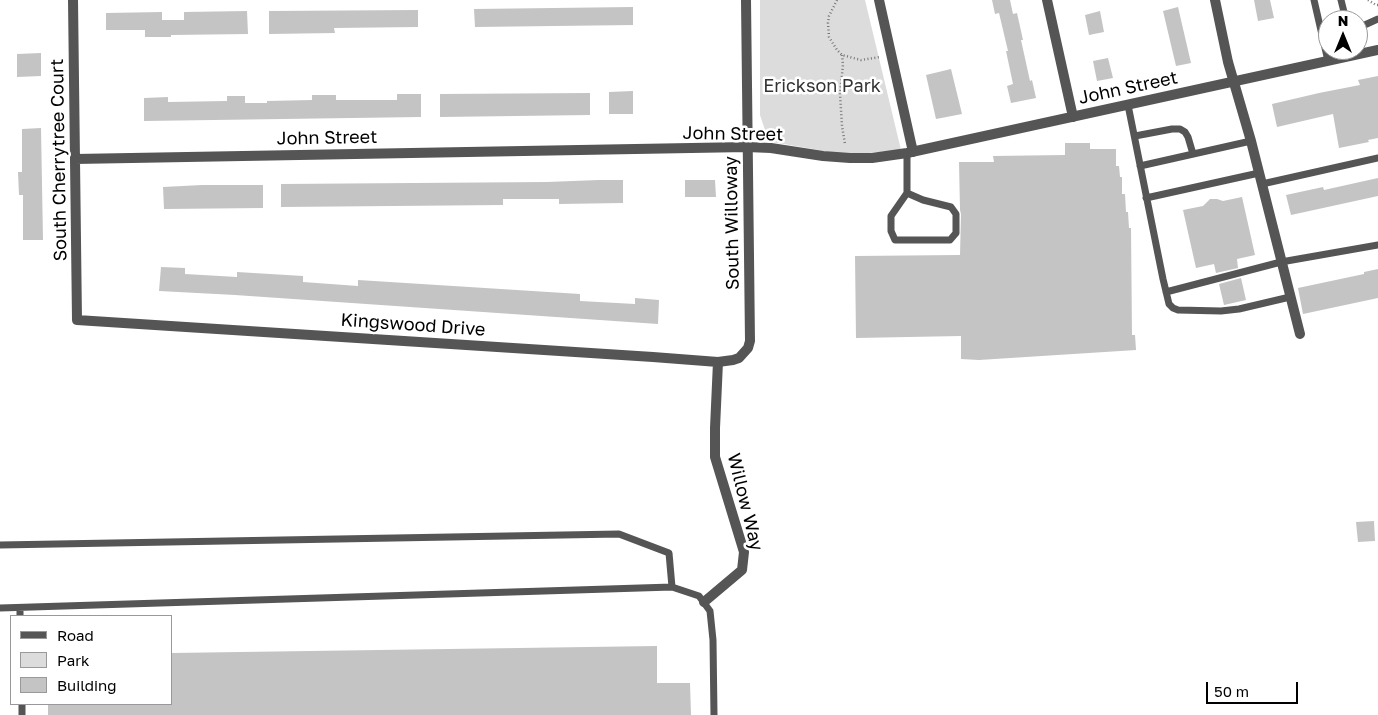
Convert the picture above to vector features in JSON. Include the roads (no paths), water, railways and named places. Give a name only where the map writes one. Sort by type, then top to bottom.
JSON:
[{"type":"street","name":"South Cherrytree Court","points":[[72,0],[76,159],[77,320]]},
{"type":"street","name":"South Willoway","points":[[744,353],[748,348],[750,340],[746,0]]},
{"type":"street","points":[[880,0],[910,152]]},
{"type":"street","points":[[1047,0],[1073,117]]},
{"type":"street","points":[[1214,0],[1228,62],[1251,141],[1300,334]]},
{"type":"street","name":"John Street","points":[[76,159],[747,147],[770,148],[824,156],[872,158],[910,152],[1332,60]]},
{"type":"street","name":"Kingswood Drive","points":[[77,320],[718,362],[739,358],[744,353]]},
{"type":"street","name":"Willow Way","points":[[704,602],[742,570],[744,552],[715,457],[718,362]]},
{"type":"lane","points":[[1314,0],[1328,61]]},
{"type":"lane","points":[[1128,105],[1169,304],[1178,310],[1221,311],[1239,309],[1290,297]]},
{"type":"lane","points":[[1135,136],[1180,129],[1188,137],[1193,154]]},
{"type":"lane","points":[[1140,166],[1251,141]]},
{"type":"lane","points":[[907,193],[923,200],[951,207],[956,214],[956,233],[950,240],[896,240],[891,231],[891,216],[907,193],[910,152]]},
{"type":"lane","points":[[1262,184],[1378,158]]},
{"type":"lane","points":[[1146,198],[1259,173]]},
{"type":"lane","points":[[1166,292],[1282,262],[1378,245]]},
{"type":"lane","points":[[0,545],[619,534],[669,553],[672,587]]},
{"type":"lane","points":[[0,608],[672,587],[700,596],[710,611],[714,640],[714,715]]},
{"type":"lane","points":[[20,608],[20,615]]},
{"type":"park label","name":"Erickson Park","points":[[822,86]]}]
